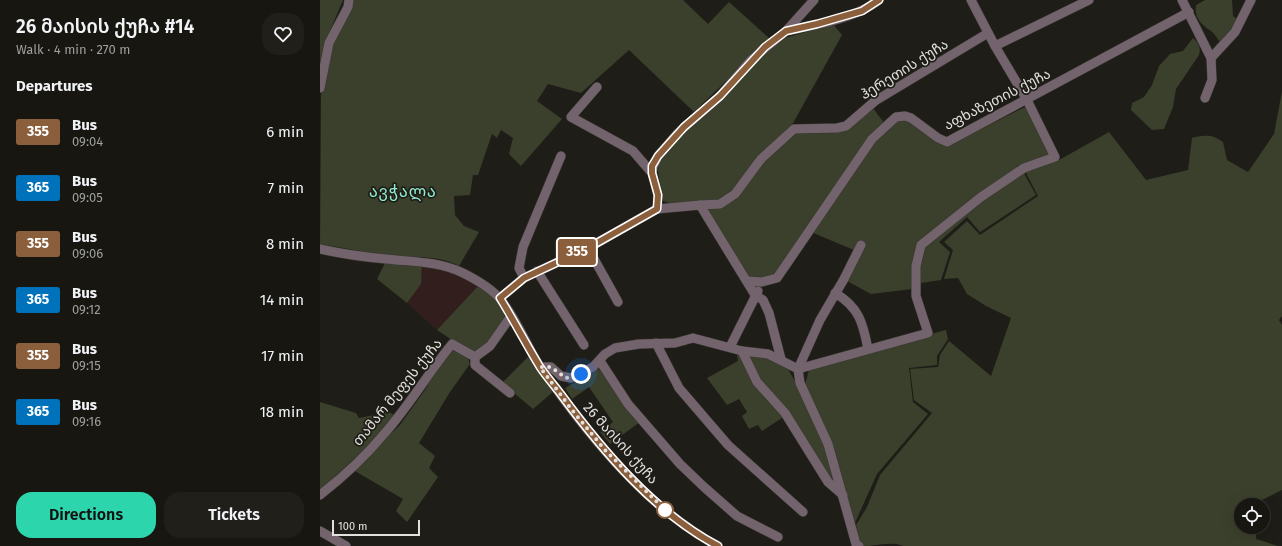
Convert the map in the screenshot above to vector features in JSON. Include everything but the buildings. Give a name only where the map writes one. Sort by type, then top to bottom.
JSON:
[{"type":"street","points":[[320,88],[329,43],[348,7],[349,0]]},
{"type":"street","points":[[652,173],[655,160],[677,134],[720,96],[765,47],[786,31],[814,0]]},
{"type":"street","points":[[786,31],[814,25],[862,11],[879,0]]},
{"type":"street","points":[[540,367],[551,367],[561,376],[571,378],[593,367],[605,354],[615,348],[656,343],[675,343],[694,338],[742,351],[768,354],[798,368],[928,334],[916,296],[916,266],[921,245],[981,197],[1024,168],[1055,156],[1028,100],[995,46],[971,0]]},
{"type":"street","points":[[995,46],[1090,0]]},
{"type":"street","points":[[1182,0],[1211,58],[1212,80],[1205,98]]},
{"type":"street","points":[[1211,58],[1235,32],[1251,0]]},
{"type":"street","name":"აფხაზეთის ქუჩა","points":[[746,281],[762,282],[777,278],[872,140],[896,117],[905,116],[911,118],[938,138],[947,142],[1028,100],[1189,12]]},
{"type":"street","name":"ჰერეთის ქუჩა","points":[[657,209],[720,204],[735,194],[761,159],[794,128],[836,128],[846,126],[875,101],[988,33]]},
{"type":"street","points":[[320,249],[385,259],[440,264],[477,281],[500,298],[524,278],[588,248],[657,209],[658,195],[652,173],[633,151],[571,117],[597,87]]},
{"type":"street","points":[[524,278],[519,268],[523,247],[561,156]]},
{"type":"street","points":[[700,206],[755,295],[763,300],[769,314],[781,359]]},
{"type":"street","points":[[859,546],[856,544],[828,444],[800,383],[798,368],[820,320],[844,279],[861,245]]},
{"type":"street","points":[[588,248],[618,302]]},
{"type":"street","points":[[537,271],[584,345]]},
{"type":"street","points":[[730,347],[762,282]]},
{"type":"street","points":[[835,293],[846,299],[856,310],[864,327],[868,349]]},
{"type":"street","name":"26 მაისის ქუჩა","points":[[500,298],[540,367],[572,410],[622,468],[675,519],[703,538],[718,546]]},
{"type":"street","points":[[510,393],[475,365],[476,357],[490,346],[511,316]]},
{"type":"street","points":[[656,343],[679,388],[728,445],[803,512]]},
{"type":"street","name":"თამარ მეფეს ქუჩა","points":[[320,495],[340,479],[384,435],[420,388],[433,366],[452,344],[476,357]]},
{"type":"street","points":[[742,351],[756,382],[784,413],[828,482],[843,495]]},
{"type":"street","points":[[600,361],[632,409],[680,464],[704,488],[737,516],[778,537]]},
{"type":"street","points":[[320,531],[346,546]]},
{"type":"shaded area","points":[[422,264],[445,267],[479,285],[437,330],[407,303],[421,284]]},
{"type":"green space","points":[[320,0],[343,0],[324,45],[320,64]]},
{"type":"green space","points":[[354,0],[683,0],[708,24],[729,2],[770,39],[694,112],[629,50],[581,93],[548,84],[537,101],[562,119],[521,166],[509,154],[513,138],[501,130],[497,138],[492,134],[478,175],[473,175],[470,195],[454,196],[455,215],[464,226],[479,232],[459,266],[444,260],[394,256],[320,244],[321,96],[331,46],[351,11]]},
{"type":"green space","points":[[1205,0],[1232,0],[1233,16],[1237,19],[1232,31],[1222,44],[1197,17],[1196,5]]},
{"type":"green space","points":[[833,24],[842,35],[792,125],[735,188],[716,201],[672,204],[663,201],[658,171],[659,163],[680,136],[775,44],[785,38]]},
{"type":"green space","points":[[1193,38],[1199,45],[1199,55],[1176,89],[1173,107],[1164,129],[1152,130],[1131,110],[1132,103],[1144,97],[1152,85],[1159,66],[1170,54],[1183,51]]},
{"type":"green space","points":[[1282,91],[1282,316],[1279,320],[1282,325],[1282,490],[1266,498],[1234,498],[1234,534],[1256,534],[1256,539],[1278,546],[903,546],[890,544],[864,546],[859,539],[856,525],[867,507],[880,475],[932,413],[914,400],[910,369],[938,367],[940,355],[949,341],[991,376],[1011,318],[986,306],[967,294],[958,278],[944,279],[953,250],[944,242],[967,221],[980,235],[1038,196],[1025,171],[1059,160],[1109,132],[1146,180],[1188,170],[1192,138],[1205,136],[1212,136],[1223,142],[1227,160],[1248,172],[1274,134]]},
{"type":"green space","points":[[872,107],[885,124],[774,275],[760,279],[753,278],[746,274],[705,208],[722,207],[761,164],[795,134],[838,132],[847,129]]},
{"type":"green space","points":[[1025,107],[1028,110],[1050,156],[1020,166],[1036,195],[980,232],[967,217],[939,242],[950,252],[941,280],[914,284],[912,289],[871,294],[847,281],[861,253],[811,232],[873,141],[897,120],[909,120],[948,146]]},
{"type":"green space","points":[[386,261],[422,264],[421,284],[407,303],[377,279]]},
{"type":"green space","points":[[479,285],[491,294],[501,305],[505,318],[503,326],[497,337],[477,353],[467,350],[437,330]]},
{"type":"green space","points":[[946,330],[948,339],[937,356],[937,365],[909,368],[913,402],[928,414],[877,474],[854,525],[841,497],[785,416],[762,431],[758,425],[749,429],[742,416],[747,412],[739,399],[727,405],[707,378],[738,361],[736,350],[783,361],[799,386],[805,384],[810,367]]},
{"type":"green space","points":[[454,350],[467,356],[470,364],[450,392],[419,443],[435,456],[429,468],[438,477],[407,522],[396,511],[403,499],[353,470],[400,425],[427,387],[430,377],[441,362]]},
{"type":"green space","points":[[529,356],[554,391],[533,409],[502,383]]},
{"type":"green space","points":[[599,369],[640,422],[610,444],[600,432],[613,422],[589,387],[572,399],[565,388]]},
{"type":"green space","points":[[320,402],[356,413],[359,418],[389,412],[394,415],[368,446],[320,490]]},
{"type":"bus line","name":"355","points":[[718,546],[703,538],[675,519],[605,450],[572,410],[540,367],[500,298],[524,278],[588,248],[608,236],[635,223],[657,209],[658,195],[652,173],[652,166],[655,160],[677,134],[712,104],[751,60],[765,47],[786,31],[806,27],[862,11],[879,0]]},
{"type":"district","name":"ავჭალა","points":[[403,191]]},
{"type":"route","points":[[581,374],[571,378],[566,378],[561,376],[551,367],[540,367],[572,410],[605,450],[622,468],[667,512],[665,510]]}]
